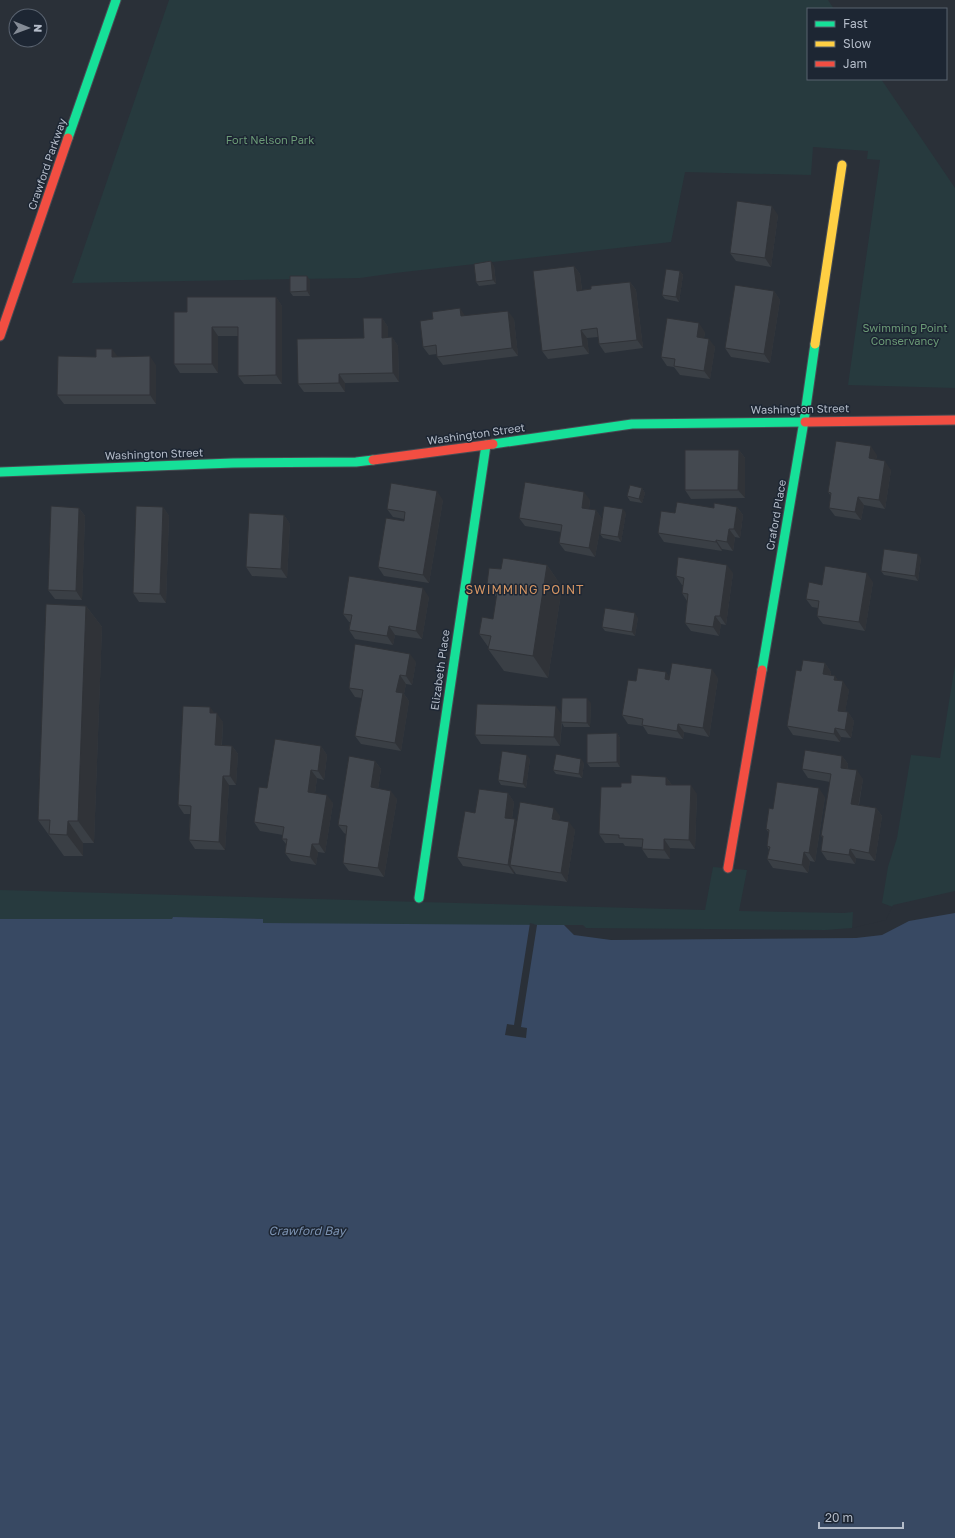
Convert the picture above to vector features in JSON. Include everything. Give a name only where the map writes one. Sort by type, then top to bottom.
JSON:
[{"type":"street","name":"Crawford Parkway","points":[[0,336],[116,0]]},
{"type":"street","name":"Craford Place","points":[[728,868],[804,420],[842,165]]},
{"type":"street","name":"Washington Street","points":[[0,472],[233,463],[356,462],[632,424],[804,420],[955,420]]},
{"type":"street","name":"Elizabeth Place","points":[[419,898],[486,445]]},
{"type":"green space","name":"Fort Nelson Park","points":[[169,0],[828,0],[833,8],[807,8],[807,80],[882,80],[955,188],[955,388],[848,385],[880,160],[867,159],[868,151],[813,147],[811,175],[685,172],[671,242],[360,278],[72,283]]},
{"type":"green space","points":[[955,665],[955,893],[893,907],[882,903],[888,867],[897,838],[911,755],[940,758]]},
{"type":"green space","points":[[713,867],[747,870],[739,911],[853,912],[852,930],[586,930],[263,923],[262,919],[173,917],[172,919],[0,920],[0,890],[705,910]]},
{"type":"water","name":"Crawford Bay","points":[[955,893],[955,1538],[0,1538],[0,919],[172,919],[173,917],[263,919],[263,923],[564,925],[580,926],[586,930],[825,932],[873,926]]},
{"type":"pier","points":[[955,891],[955,913],[909,921],[882,935],[856,938],[611,940],[574,935],[564,925],[583,925],[586,928],[825,930],[852,928],[886,920],[893,905]]},
{"type":"pier","points":[[530,923],[537,925],[521,1027],[527,1028],[526,1038],[505,1035],[507,1024],[514,1025]]},
{"type":"building","points":[[737,201],[772,206],[765,258],[730,253]]},
{"type":"building","points":[[491,261],[493,280],[476,282],[474,264]]},
{"type":"building","points":[[574,266],[577,291],[591,289],[591,286],[630,282],[637,340],[599,344],[597,328],[581,330],[583,346],[542,351],[533,271]]},
{"type":"building","points":[[666,269],[680,271],[676,297],[662,295]]},
{"type":"building","points":[[290,276],[307,276],[307,291],[290,292]]},
{"type":"building","points":[[735,285],[774,291],[764,354],[725,348]]},
{"type":"building","points":[[187,297],[276,297],[276,375],[238,376],[238,327],[212,327],[212,364],[174,364],[174,312],[187,312]]},
{"type":"building","points":[[460,308],[461,316],[508,311],[512,348],[437,357],[436,345],[423,347],[420,321],[433,319],[432,312]]},
{"type":"building","points":[[363,318],[382,318],[382,338],[392,337],[393,373],[339,374],[339,383],[298,384],[297,339],[364,338]]},
{"type":"building","points":[[667,318],[699,323],[697,337],[709,339],[704,371],[674,366],[675,359],[661,357]]},
{"type":"building","points":[[96,349],[112,349],[112,357],[150,356],[150,395],[57,395],[58,356],[96,357]]},
{"type":"building","points":[[836,441],[871,446],[869,458],[885,461],[879,500],[858,497],[855,512],[829,508],[831,493],[828,492]]},
{"type":"building","points":[[685,450],[739,450],[738,490],[685,490]]},
{"type":"building","points":[[525,482],[584,492],[582,508],[596,510],[589,548],[559,543],[562,525],[519,518]]},
{"type":"building","points":[[391,483],[437,491],[423,575],[378,567],[386,518],[404,521],[405,512],[387,509]]},
{"type":"building","points":[[630,485],[642,488],[639,499],[627,496]]},
{"type":"building","points":[[677,502],[714,508],[714,503],[737,507],[734,529],[729,529],[727,542],[716,540],[716,542],[658,533],[661,511],[675,513]]},
{"type":"building","points":[[51,506],[79,508],[76,591],[48,590]]},
{"type":"building","points":[[136,506],[163,507],[160,594],[133,593]]},
{"type":"building","points":[[604,506],[623,509],[618,537],[600,534]]},
{"type":"building","points":[[249,513],[284,515],[281,569],[246,567]]},
{"type":"building","points":[[884,549],[918,554],[915,576],[881,571]]},
{"type":"building","points":[[678,557],[727,565],[720,616],[715,616],[713,627],[685,623],[688,594],[682,593],[684,578],[676,576]]},
{"type":"building","points":[[503,558],[547,565],[533,656],[488,649],[491,636],[479,634],[482,617],[493,619],[498,586],[487,584],[489,568],[501,569]]},
{"type":"building","points":[[825,566],[867,573],[859,622],[817,616],[819,601],[806,599],[809,582],[822,585]]},
{"type":"building","points":[[349,576],[423,588],[416,631],[389,626],[387,636],[349,630],[352,615],[343,614]]},
{"type":"building","points":[[46,604],[86,606],[78,821],[68,821],[67,835],[49,834],[50,820],[38,820]]},
{"type":"building","points":[[605,608],[635,613],[632,632],[602,627]]},
{"type":"building","points":[[355,644],[410,654],[406,676],[400,675],[396,692],[403,693],[395,743],[355,736],[363,690],[349,688]]},
{"type":"building","points":[[803,660],[825,663],[823,674],[835,676],[834,680],[843,681],[838,711],[848,712],[845,730],[835,728],[834,734],[787,726],[796,670],[801,671]]},
{"type":"building","points":[[672,663],[712,669],[703,728],[678,724],[677,731],[642,725],[643,719],[622,715],[628,680],[636,681],[638,668],[666,672],[665,679],[669,680]]},
{"type":"building","points":[[562,698],[587,698],[587,723],[561,722]]},
{"type":"building","points":[[477,704],[556,706],[554,737],[475,735]]},
{"type":"building","points":[[183,706],[210,707],[210,713],[217,713],[215,745],[232,746],[230,776],[223,776],[219,842],[189,840],[191,806],[178,805]]},
{"type":"building","points":[[617,733],[617,762],[587,763],[587,734]]},
{"type":"building","points":[[275,739],[321,746],[318,771],[311,770],[308,792],[327,795],[319,844],[312,844],[310,857],[285,853],[287,839],[282,839],[284,827],[254,822],[259,787],[267,788]]},
{"type":"building","points":[[805,750],[842,756],[841,768],[857,770],[851,804],[876,808],[869,853],[850,849],[849,855],[821,851],[823,836],[821,836],[831,774],[802,769]]},
{"type":"building","points":[[502,751],[527,755],[523,784],[498,780]]},
{"type":"building","points":[[556,754],[581,759],[579,774],[553,770]]},
{"type":"building","points":[[349,756],[375,761],[371,787],[391,791],[378,868],[343,863],[347,826],[338,825]]},
{"type":"building","points":[[631,775],[666,777],[666,785],[691,785],[689,840],[664,839],[664,850],[642,849],[643,839],[619,838],[619,835],[599,834],[601,787],[621,787],[621,783],[631,783]]},
{"type":"building","points":[[777,782],[819,788],[809,853],[804,852],[802,865],[767,859],[770,847],[767,846],[769,830],[766,829],[769,808],[773,809]]},
{"type":"building","points":[[479,789],[508,793],[505,818],[515,819],[508,865],[457,857],[465,811],[475,813]]},
{"type":"building","points":[[520,802],[554,808],[552,819],[569,822],[561,873],[510,865]]},
{"type":"traffic: fast","points":[[68,138],[116,0]]},
{"type":"traffic: fast","points":[[762,670],[804,421],[815,344]]},
{"type":"traffic: fast","points":[[493,444],[632,424],[805,422]]},
{"type":"traffic: fast","points":[[419,898],[486,445]]},
{"type":"traffic: fast","points":[[0,472],[233,463],[356,462],[373,460]]},
{"type":"traffic: slow","points":[[815,344],[842,165]]},
{"type":"traffic: jam","points":[[0,336],[68,138]]},
{"type":"traffic: jam","points":[[805,422],[955,420]]},
{"type":"traffic: jam","points":[[373,460],[493,444]]},
{"type":"traffic: jam","points":[[728,868],[762,670]]},
{"type":"district","name":"SWIMMING POINT","points":[[525,590]]},
{"type":"park label","name":"Swimming Point Conservancy","points":[[905,334]]}]
